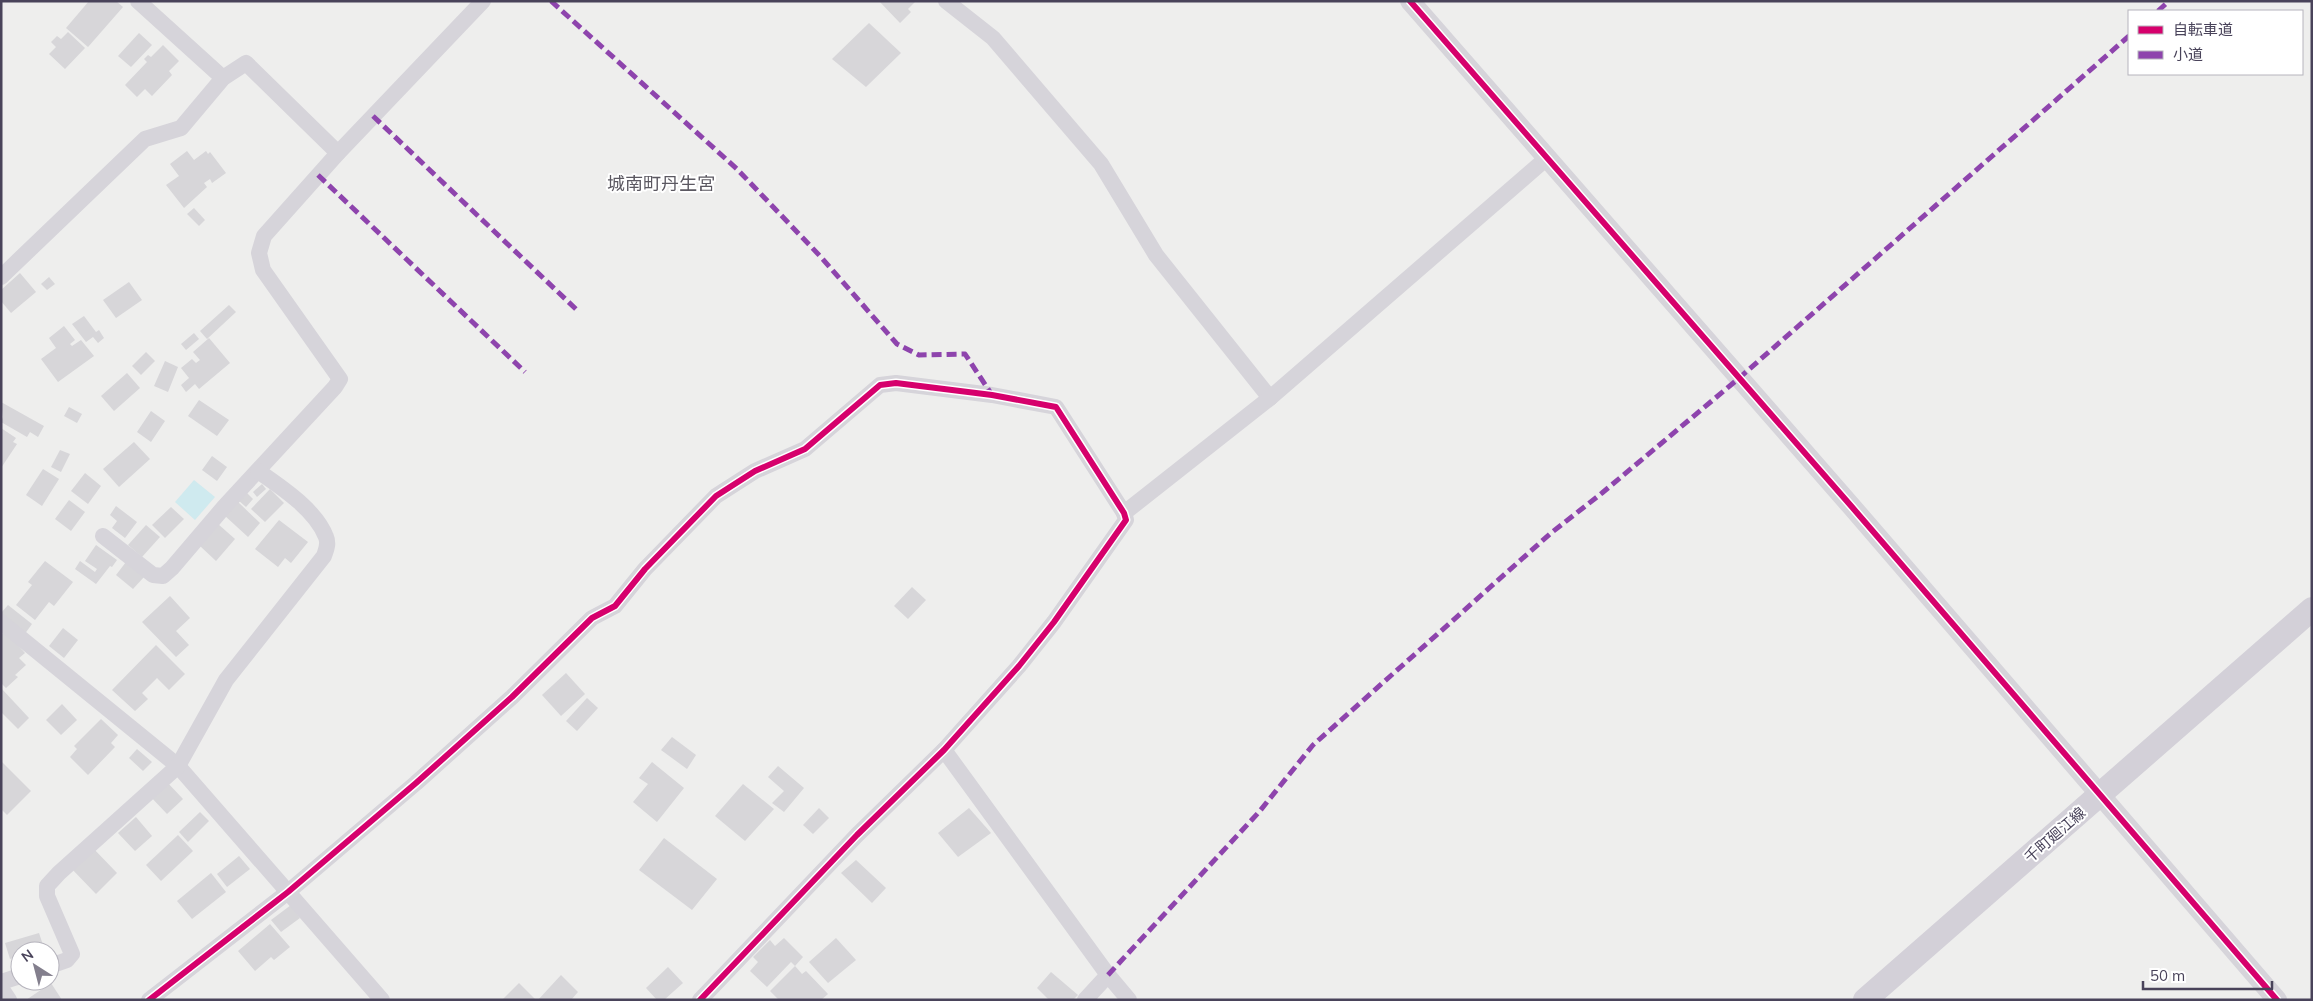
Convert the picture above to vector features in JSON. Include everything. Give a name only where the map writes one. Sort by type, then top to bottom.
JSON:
[{"type":"main road","name":"千町廻江線","points":[[1865,1000],[2312,609]]},
{"type":"street","points":[[138,1],[223,78]]},
{"type":"street","points":[[103,536],[153,575],[163,576],[224,507],[335,388],[340,379],[264,270],[259,253],[264,236],[338,153],[483,1]]},
{"type":"street","points":[[946,1],[993,38],[1100,164],[1156,255],[1270,398]]},
{"type":"street","points":[[1410,1],[1548,157],[2277,1000]]},
{"type":"street","points":[[1,277],[145,139],[181,128],[223,78],[246,63],[338,153]]},
{"type":"street","points":[[1124,513],[1270,398],[1548,157]]},
{"type":"street","points":[[149,1000],[288,892],[416,783],[512,697],[592,618],[615,606],[645,569],[716,496],[754,471],[805,449],[880,385],[896,383],[1056,407],[1124,513],[1126,520],[1054,622],[1019,666],[944,750],[857,835],[700,1000]]},
{"type":"street","points":[[60,962],[67,960],[72,954],[47,896],[47,886],[58,873],[178,766],[226,680],[324,556],[328,546],[327,538],[306,510],[290,494],[258,471]]},
{"type":"street","points":[[1,622],[178,766],[382,1000]]},
{"type":"street","points":[[944,750],[1108,975],[1129,1000]]},
{"type":"street","points":[[1085,1000],[1108,975]]},
{"type":"street","points":[[1,988],[9,1000]]},
{"type":"shaded area","points":[[194,480],[215,497],[195,520],[175,502]]},
{"type":"building","points":[[89,1],[116,1],[123,7],[88,47],[66,28]]},
{"type":"building","points":[[879,1],[916,1],[908,9],[911,12],[900,23]]},
{"type":"building","points":[[869,23],[901,53],[866,87],[832,59]]},
{"type":"building","points":[[68,32],[85,48],[65,69],[49,54],[56,47],[51,42],[57,36],[61,39]]},
{"type":"building","points":[[139,33],[152,45],[131,67],[118,56]]},
{"type":"building","points":[[163,45],[179,61],[169,71],[172,75],[152,96],[145,89],[137,97],[125,85],[147,62],[144,59],[148,55],[151,57]]},
{"type":"building","points":[[187,151],[194,160],[206,151],[208,154],[210,152],[226,173],[212,183],[210,179],[204,183],[207,187],[184,208],[166,185],[179,176],[170,164]]},
{"type":"building","points":[[194,208],[205,220],[199,226],[187,214]]},
{"type":"building","points":[[20,273],[36,292],[11,313],[1,301],[1,290]]},
{"type":"building","points":[[49,277],[55,284],[47,290],[41,284]]},
{"type":"building","points":[[129,282],[142,300],[116,318],[103,300]]},
{"type":"building","points":[[229,305],[236,312],[207,339],[200,331]]},
{"type":"building","points":[[84,316],[96,332],[99,330],[104,338],[98,343],[93,337],[86,342],[72,324]]},
{"type":"building","points":[[64,326],[75,340],[70,344],[72,346],[81,340],[94,356],[58,382],[41,359],[56,348],[49,338]]},
{"type":"building","points":[[194,333],[199,339],[186,350],[181,344]]},
{"type":"building","points":[[209,338],[230,363],[199,389],[195,384],[186,392],[181,385],[189,378],[181,368],[192,359],[196,363],[200,360],[193,352]]},
{"type":"building","points":[[146,352],[155,361],[141,375],[132,366]]},
{"type":"building","points":[[165,361],[178,367],[168,392],[154,386]]},
{"type":"building","points":[[127,373],[140,388],[114,411],[101,396]]},
{"type":"building","points":[[199,400],[229,420],[217,436],[188,416]]},
{"type":"building","points":[[1,402],[44,426],[38,437],[30,432],[27,437],[1,422],[3,417]]},
{"type":"building","points":[[69,407],[82,414],[77,423],[64,416]]},
{"type":"building","points":[[151,411],[165,421],[151,442],[137,432]]},
{"type":"building","points":[[1,428],[16,438],[13,442],[17,444],[1,468]]},
{"type":"building","points":[[134,442],[150,459],[119,487],[103,469]]},
{"type":"building","points":[[60,450],[70,454],[61,472],[51,467]]},
{"type":"building","points":[[212,456],[227,467],[217,481],[202,470]]},
{"type":"building","points":[[43,469],[59,479],[42,506],[26,495]]},
{"type":"building","points":[[85,473],[101,486],[88,504],[71,491]]},
{"type":"building","points":[[262,484],[266,489],[257,497],[253,492]]},
{"type":"building","points":[[270,489],[284,503],[265,522],[251,509]]},
{"type":"building","points":[[246,492],[253,499],[246,507],[238,500]]},
{"type":"building","points":[[69,500],[85,512],[71,531],[55,519]]},
{"type":"building","points":[[237,501],[260,523],[248,537],[224,515]]},
{"type":"building","points":[[116,506],[137,522],[125,538],[112,528],[117,521],[110,515]]},
{"type":"building","points":[[171,507],[184,519],[165,538],[152,525]]},
{"type":"building","points":[[279,520],[308,542],[291,563],[285,558],[278,567],[255,549]]},
{"type":"building","points":[[218,524],[235,539],[216,561],[199,545]]},
{"type":"building","points":[[146,525],[160,537],[142,557],[128,545]]},
{"type":"building","points":[[96,545],[117,560],[96,584],[75,569],[80,561],[95,572],[97,569],[85,561]]},
{"type":"building","points":[[45,561],[73,582],[54,606],[49,602],[35,620],[16,605],[32,585],[28,582]]},
{"type":"building","points":[[126,562],[144,577],[133,589],[116,575]]},
{"type":"building","points":[[912,587],[926,600],[908,619],[894,606]]},
{"type":"building","points":[[170,596],[190,618],[176,631],[189,645],[176,657],[142,622]]},
{"type":"building","points":[[8,605],[32,624],[24,635],[1,617],[1,613]]},
{"type":"building","points":[[63,628],[78,640],[64,658],[49,646]]},
{"type":"building","points":[[5,631],[25,653],[19,658],[26,665],[15,675],[18,677],[6,688],[1,683],[1,635]]},
{"type":"building","points":[[156,645],[185,674],[169,690],[157,678],[142,693],[148,699],[135,711],[112,690]]},
{"type":"building","points":[[566,673],[585,694],[561,716],[542,695]]},
{"type":"building","points":[[1,688],[29,718],[18,729],[1,712]]},
{"type":"building","points":[[587,698],[598,708],[577,731],[566,721]]},
{"type":"building","points":[[62,704],[77,720],[61,735],[46,720]]},
{"type":"building","points":[[101,719],[118,735],[111,743],[115,747],[88,775],[70,757],[77,749],[74,746]]},
{"type":"building","points":[[672,737],[696,755],[687,769],[661,750]]},
{"type":"building","points":[[137,749],[152,762],[143,771],[129,758]]},
{"type":"building","points":[[1,761],[31,791],[7,815],[1,809]]},
{"type":"building","points":[[652,762],[684,788],[657,822],[633,802],[648,784],[639,778]]},
{"type":"building","points":[[778,766],[804,788],[784,812],[772,803],[784,791],[768,777]]},
{"type":"building","points":[[165,780],[183,799],[167,814],[149,795]]},
{"type":"building","points":[[743,784],[774,809],[745,841],[715,816]]},
{"type":"building","points":[[819,808],[829,818],[813,834],[803,825]]},
{"type":"building","points":[[969,808],[991,833],[958,857],[938,833]]},
{"type":"building","points":[[200,812],[209,821],[188,842],[179,832]]},
{"type":"building","points":[[136,817],[152,836],[135,851],[118,833]]},
{"type":"building","points":[[178,835],[193,851],[161,881],[146,865]]},
{"type":"building","points":[[664,838],[717,879],[692,910],[639,870]]},
{"type":"building","points":[[91,846],[117,873],[96,894],[70,867]]},
{"type":"building","points":[[239,856],[250,869],[227,887],[217,874]]},
{"type":"building","points":[[856,860],[886,888],[872,903],[841,873]]},
{"type":"building","points":[[211,873],[226,892],[192,919],[177,901]]},
{"type":"building","points":[[291,905],[300,918],[281,932],[271,920]]},
{"type":"building","points":[[270,924],[290,947],[274,960],[271,957],[255,971],[238,951]]},
{"type":"building","points":[[39,933],[42,941],[12,941]]},
{"type":"building","points":[[784,938],[803,957],[795,966],[791,962],[767,987],[750,971],[758,962],[753,957],[770,940],[775,946]]},
{"type":"building","points":[[836,938],[856,960],[828,983],[809,962]]},
{"type":"building","points":[[10,942],[10,959],[5,943]]},
{"type":"building","points":[[795,966],[802,974],[806,971],[828,994],[821,1000],[779,1000],[770,991]]},
{"type":"building","points":[[668,967],[683,983],[664,1000],[657,1000],[646,988]]},
{"type":"building","points":[[1051,972],[1078,995],[1073,1000],[1049,1000],[1037,988]]},
{"type":"building","points":[[561,975],[578,992],[571,1000],[538,1000]]},
{"type":"building","points":[[519,983],[536,1000],[502,1000]]},
{"type":"building","points":[[39,991],[56,991],[62,1000],[26,1000]]},
{"type":"marked path","points":[[551,1],[737,169],[820,256],[897,344],[919,355],[965,354],[992,395]]},
{"type":"marked path","points":[[2159,10],[2169,1]]},
{"type":"marked path","points":[[1108,975],[1259,812],[1313,745],[1551,533],[1602,493],[1738,379],[2128,37]]},
{"type":"marked path","points":[[373,116],[579,312]]},
{"type":"marked path","points":[[318,175],[525,372]]},
{"type":"cycle path","points":[[1410,1],[1852,507],[2277,1000]]},
{"type":"cycle path","points":[[149,1000],[288,892],[416,783],[512,697],[592,618],[615,606],[645,569],[716,496],[755,471],[805,449],[880,385],[896,383],[992,395],[1056,407],[1124,513],[1126,520],[1054,622],[1019,666],[944,750],[857,835],[700,1000]]},
{"type":"district","name":"城南町丹生宮","points":[[661,184]]}]
